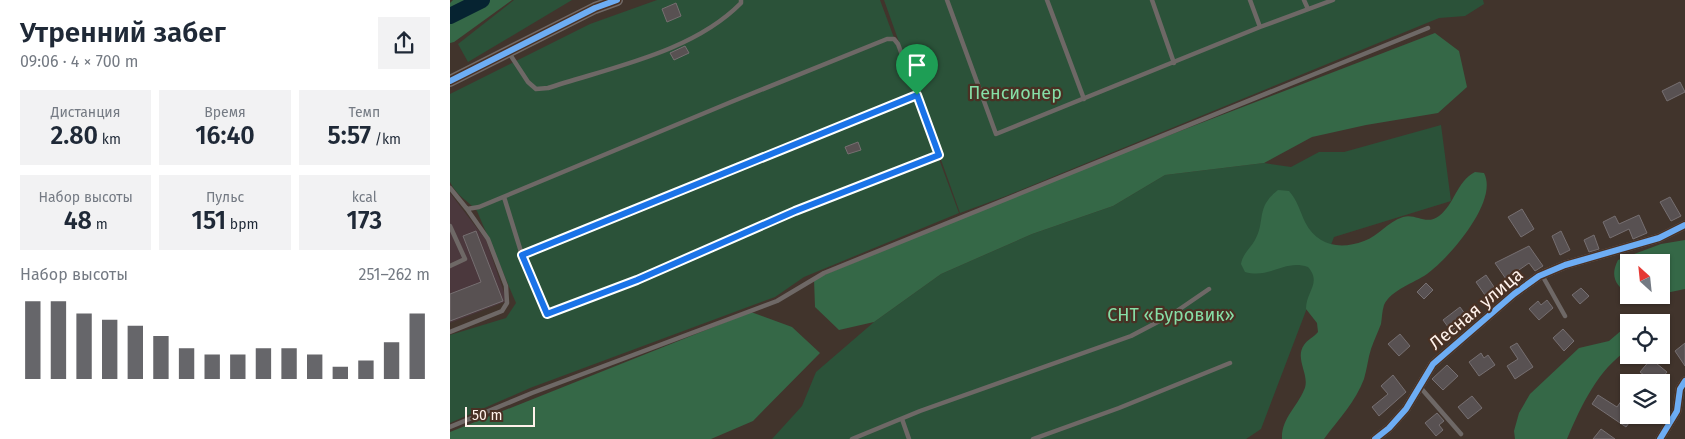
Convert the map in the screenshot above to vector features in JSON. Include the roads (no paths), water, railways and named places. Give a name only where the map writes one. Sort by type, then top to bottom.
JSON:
[{"type":"street","points":[[450,80],[595,8],[617,0]]},
{"type":"street","name":"Лесная улица","points":[[1374,439],[1389,428],[1406,409],[1433,364],[1448,349],[1514,294],[1542,275],[1566,265],[1659,238],[1685,224]]},
{"type":"street","points":[[1660,439],[1677,412],[1680,389],[1685,381]]},
{"type":"lane","points":[[508,52],[528,82],[536,89],[548,88],[679,44],[705,31],[733,12],[741,3],[741,0]]},
{"type":"lane","points":[[947,0],[996,134],[1260,27],[1333,0]]},
{"type":"lane","points":[[1047,0],[1084,99]]},
{"type":"lane","points":[[1152,0],[1174,63]]},
{"type":"lane","points":[[1250,0],[1260,27]]},
{"type":"lane","points":[[1304,0],[1308,9]]},
{"type":"lane","points":[[450,427],[532,393],[777,301],[824,273],[1428,28]]},
{"type":"lane","points":[[467,209],[478,207],[504,196],[722,105],[887,39],[894,39],[898,44],[939,155],[795,211],[637,280],[547,314],[522,255],[504,196]]},
{"type":"lane","points":[[522,255],[917,95]]},
{"type":"lane","points":[[450,188],[488,239],[506,286],[508,303],[502,311],[450,332]]},
{"type":"lane","points":[[450,226],[465,259],[450,266]]},
{"type":"lane","points":[[1542,275],[1566,316]]},
{"type":"lane","points":[[852,439],[1131,336],[1171,316],[1209,290]]},
{"type":"lane","points":[[1033,439],[1120,408],[1230,363]]},
{"type":"lane","points":[[1420,387],[1462,434]]},
{"type":"lane","points":[[902,419],[909,439]]},
{"type":"waterway","points":[[450,16],[482,0]]},
{"type":"park label","name":"Пенсионер","points":[[1015,93]]},
{"type":"park label","name":"СНТ «Буровик»","points":[[1171,315]]}]
